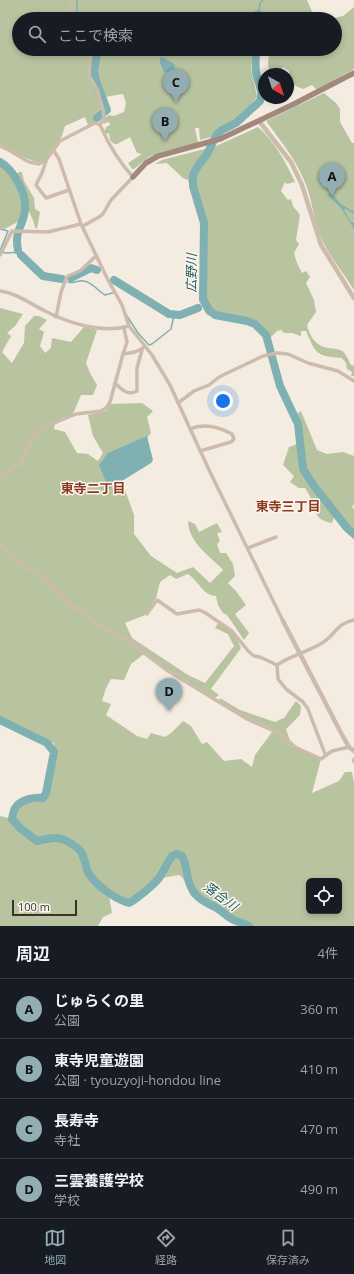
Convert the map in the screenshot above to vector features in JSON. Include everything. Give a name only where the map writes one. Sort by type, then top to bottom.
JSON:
[{"type":"main road","points":[[133,177],[146,163],[158,156],[220,139],[354,73]]},
{"type":"street","points":[[71,0],[74,12]]},
{"type":"street","points":[[0,256],[12,231],[48,232],[82,225],[99,218],[104,214],[111,200],[133,177],[126,169],[103,133],[100,125],[104,117],[98,89],[90,75],[91,56]]},
{"type":"street","points":[[259,121],[294,168],[302,185],[320,245],[354,298]]},
{"type":"street","points":[[0,145],[29,162],[39,164],[46,160],[60,141],[95,123],[100,125]]},
{"type":"street","points":[[54,151],[82,225],[96,256],[122,305],[129,326],[143,348],[159,366],[330,714],[349,747],[354,751]]},
{"type":"street","points":[[46,160],[36,185],[46,198],[69,190]]},
{"type":"street","points":[[56,317],[60,292],[66,279],[68,276],[80,271],[96,256]]},
{"type":"street","points":[[0,291],[7,292],[33,303],[62,319],[108,330],[129,326]]},
{"type":"street","points":[[0,477],[21,463],[31,439],[40,429],[76,414],[101,411],[106,408],[110,402],[127,342],[124,328]]},
{"type":"street","points":[[123,354],[143,348]]},
{"type":"street","points":[[115,383],[124,392],[129,394],[137,392],[137,368],[143,348]]},
{"type":"street","points":[[178,403],[194,391],[209,385],[219,377],[263,356],[277,353],[288,354],[308,363],[338,371],[354,381]]},
{"type":"street","points":[[190,429],[198,426],[212,426],[232,434],[234,439],[231,442],[200,451]]},
{"type":"street","points":[[248,548],[276,537]]},
{"type":"street","points":[[0,544],[31,571],[41,576],[67,601],[97,624],[131,643],[168,671],[247,719],[281,734],[295,747],[321,759],[325,754],[349,747]]},
{"type":"street","points":[[147,614],[157,600],[177,614],[199,610],[232,631],[254,656],[277,664]]},
{"type":"street","points":[[277,664],[322,644],[341,625],[354,620]]},
{"type":"street","points":[[277,664],[278,679],[286,689],[303,702],[308,709],[325,754]]},
{"type":"green space","points":[[0,0],[307,0],[312,12],[12,12],[12,56],[252,56],[251,69],[257,97],[234,123],[211,137],[200,140],[199,128],[195,128],[198,143],[161,152],[149,157],[134,169],[132,169],[128,163],[142,154],[137,153],[130,137],[117,144],[114,144],[110,140],[109,133],[104,133],[106,127],[110,125],[109,122],[103,124],[105,118],[109,115],[114,116],[124,112],[126,103],[123,94],[105,97],[107,107],[100,120],[88,125],[85,117],[65,126],[62,136],[47,158],[39,163],[0,148]]},
{"type":"green space","points":[[354,7],[354,69],[317,90],[312,85],[303,89],[294,85],[294,68],[269,68],[269,56],[342,56],[342,16]]},
{"type":"green space","points":[[324,93],[336,103],[340,109],[340,122],[352,143],[354,143],[354,290],[323,242],[307,187],[296,164],[287,149],[266,121]]},
{"type":"green space","points":[[258,127],[279,152],[295,182],[287,184],[285,182],[281,191],[288,200],[291,199],[293,206],[300,215],[296,240],[299,244],[294,253],[302,273],[306,271],[310,277],[306,283],[314,300],[316,312],[307,325],[309,332],[312,338],[320,346],[338,349],[344,352],[351,365],[354,366],[354,376],[351,376],[352,372],[347,369],[346,363],[342,358],[322,355],[318,352],[312,345],[306,331],[301,331],[301,336],[292,333],[284,333],[281,330],[277,331],[270,338],[255,322],[240,316],[218,318],[207,315],[199,301],[202,227],[188,180],[183,178],[167,163],[155,164],[162,160],[216,146]]},
{"type":"green space","points":[[0,164],[14,177],[19,172],[22,172],[24,181],[34,198],[35,209],[40,212],[37,229],[26,204],[21,220],[5,229],[0,228]]},
{"type":"green space","points":[[0,308],[23,314],[15,326],[7,333],[11,336],[2,352],[12,363],[24,343],[25,326],[34,316],[39,316],[47,320],[39,329],[44,332],[40,346],[45,353],[51,348],[52,338],[71,342],[84,327],[97,330],[86,363],[97,385],[93,395],[81,395],[73,414],[62,418],[55,423],[54,429],[65,432],[77,453],[88,454],[98,461],[103,453],[93,436],[88,415],[106,411],[110,404],[142,403],[153,411],[147,417],[151,433],[110,487],[125,490],[134,515],[134,534],[151,556],[177,573],[193,567],[210,583],[223,570],[196,542],[189,529],[188,521],[195,524],[199,532],[217,523],[222,532],[217,533],[220,541],[217,544],[220,553],[226,553],[233,564],[235,576],[228,583],[246,605],[235,614],[249,633],[244,640],[227,615],[223,613],[218,605],[216,596],[208,594],[204,591],[188,574],[176,579],[170,575],[160,582],[156,598],[145,615],[125,623],[132,638],[188,675],[205,683],[234,646],[228,634],[215,628],[218,623],[233,630],[241,648],[211,689],[219,695],[215,698],[144,654],[131,664],[124,680],[111,679],[106,688],[102,701],[111,704],[106,715],[137,736],[147,739],[151,733],[165,737],[183,721],[191,726],[202,744],[207,742],[224,761],[241,759],[252,767],[255,755],[272,732],[269,727],[241,715],[219,700],[220,698],[240,710],[275,722],[284,718],[296,701],[301,706],[300,715],[286,729],[292,747],[321,759],[312,793],[339,781],[345,772],[352,772],[354,783],[354,926],[243,926],[228,920],[191,896],[183,878],[179,875],[162,878],[137,901],[125,906],[109,896],[112,913],[103,917],[98,926],[0,926],[0,816],[9,818],[19,803],[27,799],[45,798],[55,761],[54,743],[37,742],[0,723]]},
{"type":"green space","points":[[301,411],[317,450],[327,454],[343,452],[354,456],[354,504],[352,507],[354,509],[354,540],[335,515],[332,523],[322,520],[317,516],[311,498],[305,488],[299,488],[290,482],[294,476],[283,465],[289,447],[297,444],[297,427],[293,417]]},
{"type":"water","points":[[162,57],[175,65],[174,70],[167,73],[164,72],[160,63],[160,58]]},
{"type":"water","points":[[332,194],[341,204],[354,212],[354,214],[346,209],[344,210],[351,222],[354,223],[354,229],[341,208],[328,195]]},
{"type":"water","points":[[147,436],[153,460],[151,463],[109,489],[99,465],[108,453]]},
{"type":"waterway","points":[[77,0],[77,12]]},
{"type":"waterway","name":"広野川","points":[[258,12],[260,3],[263,0]]},
{"type":"waterway","points":[[97,56],[94,70],[96,81],[107,110],[97,118]]},
{"type":"waterway","name":"広野川","points":[[256,56],[256,72],[261,94],[260,101],[236,123],[217,134],[207,154],[193,175],[193,186],[204,223],[203,299],[209,310],[215,315],[255,324],[266,335],[280,386],[298,424],[303,469],[314,486],[347,528],[354,534]]},
{"type":"waterway","points":[[0,162],[15,176],[24,197],[25,210],[17,238],[18,250]]},
{"type":"waterway","points":[[0,229],[8,231],[0,251]]},
{"type":"waterway","points":[[2,252],[16,253],[25,262],[27,262]]},
{"type":"waterway","points":[[21,255],[43,276],[62,279]]},
{"type":"waterway","points":[[71,278],[91,268],[97,270]]},
{"type":"waterway","points":[[114,280],[169,314],[180,315],[198,308]]},
{"type":"waterway","points":[[68,282],[72,283],[84,281],[90,283],[105,295],[114,293]]},
{"type":"waterway","points":[[127,316],[138,333],[149,345],[171,329],[174,315]]},
{"type":"waterway","name":"落合川","points":[[0,720],[47,743],[54,752],[46,793],[43,798],[32,798],[25,800],[18,804],[14,810],[12,819],[20,828],[37,841],[59,838],[73,845],[81,852],[88,872],[95,882],[112,895],[129,903],[145,892],[157,881],[172,856],[177,854],[182,856],[190,885],[194,892],[203,900],[219,909],[230,918],[249,926]]},
{"type":"place","name":"長寿寺","points":[[176,102]]},
{"type":"place","name":"東寺児童遊園","points":[[165,141]]},
{"type":"place","name":"じゅらくの里","points":[[332,196]]},
{"type":"place","name":"三雲養護学校","points":[[169,711]]},
{"type":"district","name":"東寺二丁目","points":[[93,488]]},
{"type":"district","name":"東寺三丁目","points":[[288,506]]}]
